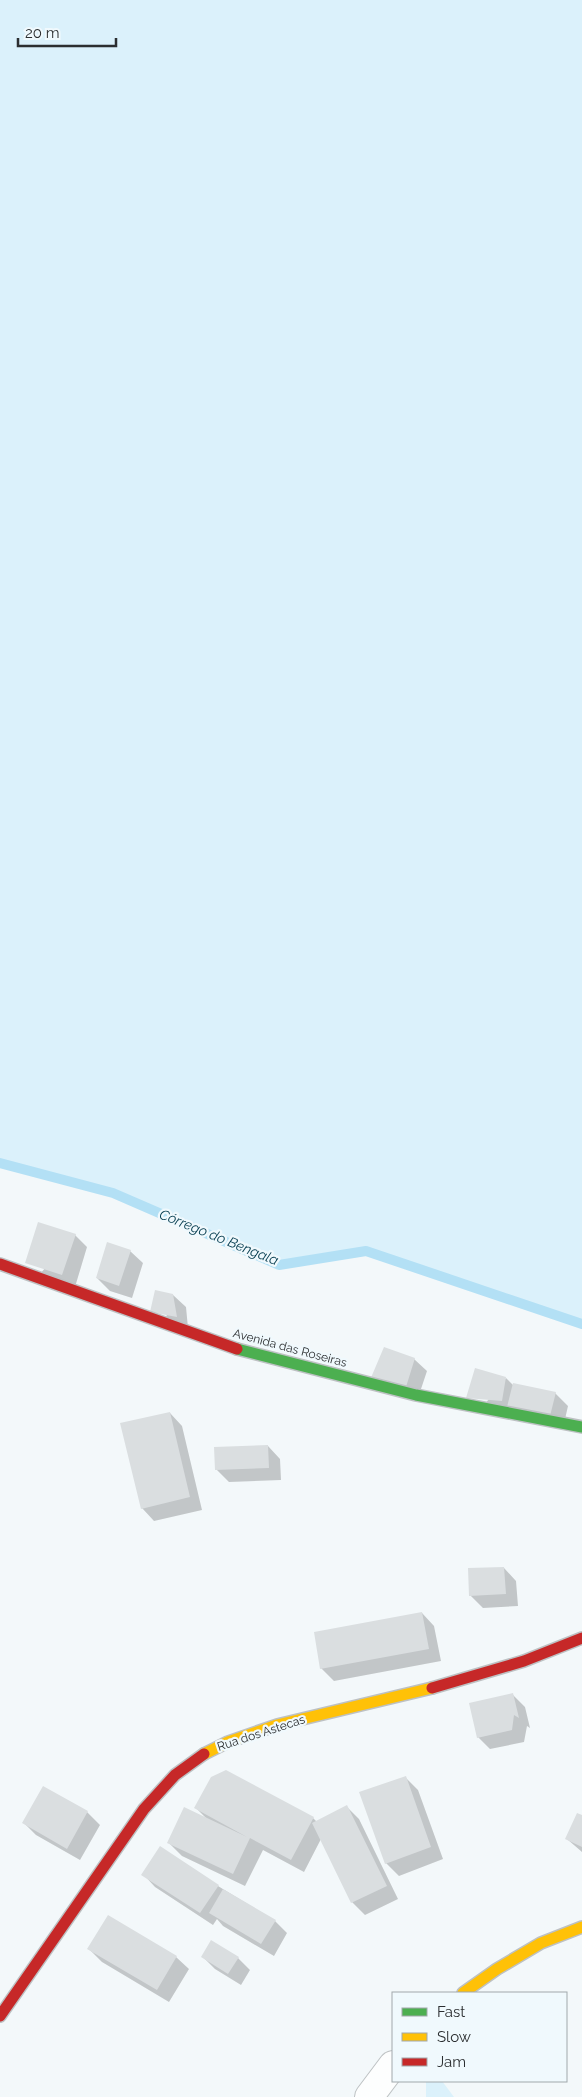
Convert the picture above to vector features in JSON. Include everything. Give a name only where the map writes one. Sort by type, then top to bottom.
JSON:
[{"type":"street","name":"Avenida das Roseiras","points":[[0,1264],[92,1299],[255,1355],[416,1395],[582,1427]]},
{"type":"street","name":"Rua dos Astecas","points":[[0,2016],[123,1836],[176,1775],[212,1749],[278,1725],[449,1684],[558,1649],[582,1638]]},
{"type":"street","points":[[464,1992],[497,1969],[541,1943],[582,1928]]},
{"type":"street","points":[[369,2097],[392,2066]]},
{"type":"shaded area","points":[[0,0],[582,0],[582,1324],[366,1251],[279,1265],[113,1193],[0,1163]]},
{"type":"shaded area","points":[[426,2082],[443,2082],[454,2097],[426,2097]]},
{"type":"building","points":[[38,1222],[76,1234],[62,1275],[25,1263]]},
{"type":"building","points":[[107,1242],[131,1250],[119,1286],[96,1278]]},
{"type":"building","points":[[155,1290],[173,1294],[177,1317],[150,1312]]},
{"type":"building","points":[[384,1347],[415,1358],[406,1387],[370,1380]]},
{"type":"building","points":[[475,1368],[506,1377],[502,1401],[466,1398]]},
{"type":"building","points":[[513,1383],[556,1392],[550,1416],[507,1407]]},
{"type":"building","points":[[170,1412],[190,1497],[141,1509],[120,1423]]},
{"type":"building","points":[[268,1445],[269,1468],[215,1470],[214,1447]]},
{"type":"building","points":[[504,1567],[506,1594],[469,1596],[468,1568]]},
{"type":"building","points":[[422,1612],[429,1649],[320,1669],[314,1632]]},
{"type":"building","points":[[513,1693],[519,1718],[514,1715],[512,1730],[477,1738],[469,1703]]},
{"type":"building","points":[[226,1770],[314,1817],[291,1860],[250,1838],[233,1874],[167,1843],[184,1807],[247,1837],[194,1808],[211,1777]]},
{"type":"building","points":[[406,1776],[431,1847],[385,1864],[359,1792]]},
{"type":"building","points":[[43,1786],[88,1811],[67,1849],[22,1823]]},
{"type":"building","points":[[347,1805],[387,1886],[351,1903],[312,1823]]},
{"type":"building","points":[[577,1813],[582,1815],[582,1847],[565,1839]]},
{"type":"building","points":[[160,1846],[219,1885],[200,1913],[141,1875]]},
{"type":"building","points":[[223,1889],[276,1920],[261,1944],[209,1913]]},
{"type":"building","points":[[108,1915],[177,1956],[157,1990],[87,1949]]},
{"type":"building","points":[[211,1940],[239,1957],[228,1974],[201,1957]]},
{"type":"waterway","name":"Córrego do Bengala","points":[[0,1163],[113,1193],[279,1265],[366,1251],[582,1324]]},
{"type":"traffic: fast","points":[[237,1349],[416,1395],[582,1427]]},
{"type":"traffic: slow","points":[[204,1754],[228,1742],[277,1725],[432,1688]]},
{"type":"traffic: slow","points":[[464,1992],[497,1969],[541,1943],[582,1927]]},
{"type":"traffic: jam","points":[[0,1264],[237,1349]]},
{"type":"traffic: jam","points":[[432,1688],[524,1661],[582,1638]]},
{"type":"traffic: jam","points":[[0,2016],[144,1809],[175,1775],[204,1754]]}]
